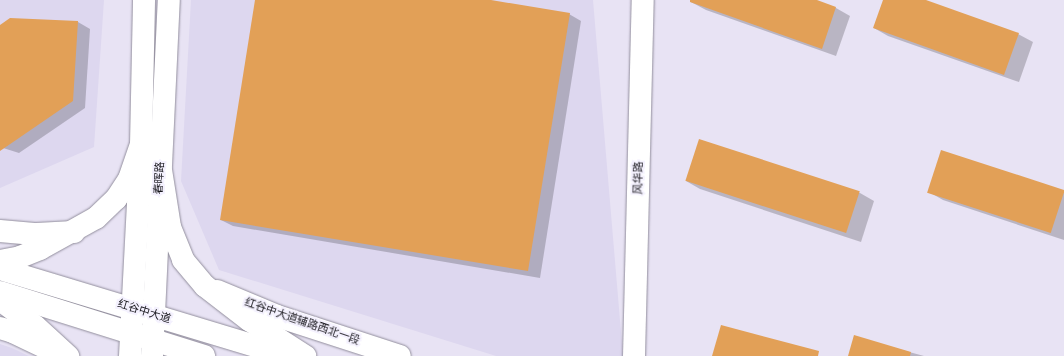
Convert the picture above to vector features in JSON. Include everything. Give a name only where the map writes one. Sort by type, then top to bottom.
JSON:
[{"type":"street","name":"春晖路","points":[[130,356],[141,145],[144,0]]},
{"type":"street","name":"春晖路","points":[[152,348],[169,0]]},
{"type":"street","name":"风华路","points":[[634,356],[643,0]]},
{"type":"street","points":[[0,261],[20,257],[74,232],[96,218],[116,198],[130,178],[141,145]]},
{"type":"street","points":[[161,170],[170,227],[183,260],[205,286],[249,320],[305,356]]},
{"type":"street","points":[[0,231],[37,234],[74,232]]},
{"type":"street","name":"红谷中大道","points":[[0,269],[288,356]]},
{"type":"street","name":"红谷中大道辅路西北一段","points":[[205,286],[277,316],[400,356]]},
{"type":"street","points":[[0,292],[131,333],[152,348],[204,356]]},
{"type":"street","points":[[0,300],[35,326],[68,356]]},
{"type":"street","points":[[0,328],[13,332],[62,356]]},
{"type":"shaded area","points":[[0,0],[104,0],[94,147],[0,188]]},
{"type":"shaded area","points":[[191,0],[593,0],[623,356],[496,356],[219,270],[181,181]]},
{"type":"shaded area","points":[[0,344],[12,348],[29,356],[0,356]]},
{"type":"building","points":[[255,0],[491,0],[570,13],[528,271],[220,220]]},
{"type":"building","points":[[690,0],[817,0],[836,7],[822,49],[690,2]]},
{"type":"building","points":[[883,0],[926,0],[1019,33],[1004,75],[873,28]]},
{"type":"building","points":[[10,18],[78,21],[73,101],[0,151],[0,25]]},
{"type":"building","points":[[699,139],[860,191],[846,233],[685,181]]},
{"type":"building","points":[[941,150],[1064,190],[1051,233],[927,193]]},
{"type":"building","points":[[721,325],[819,351],[818,356],[712,356]]},
{"type":"building","points":[[854,335],[911,352],[910,356],[848,356]]}]
